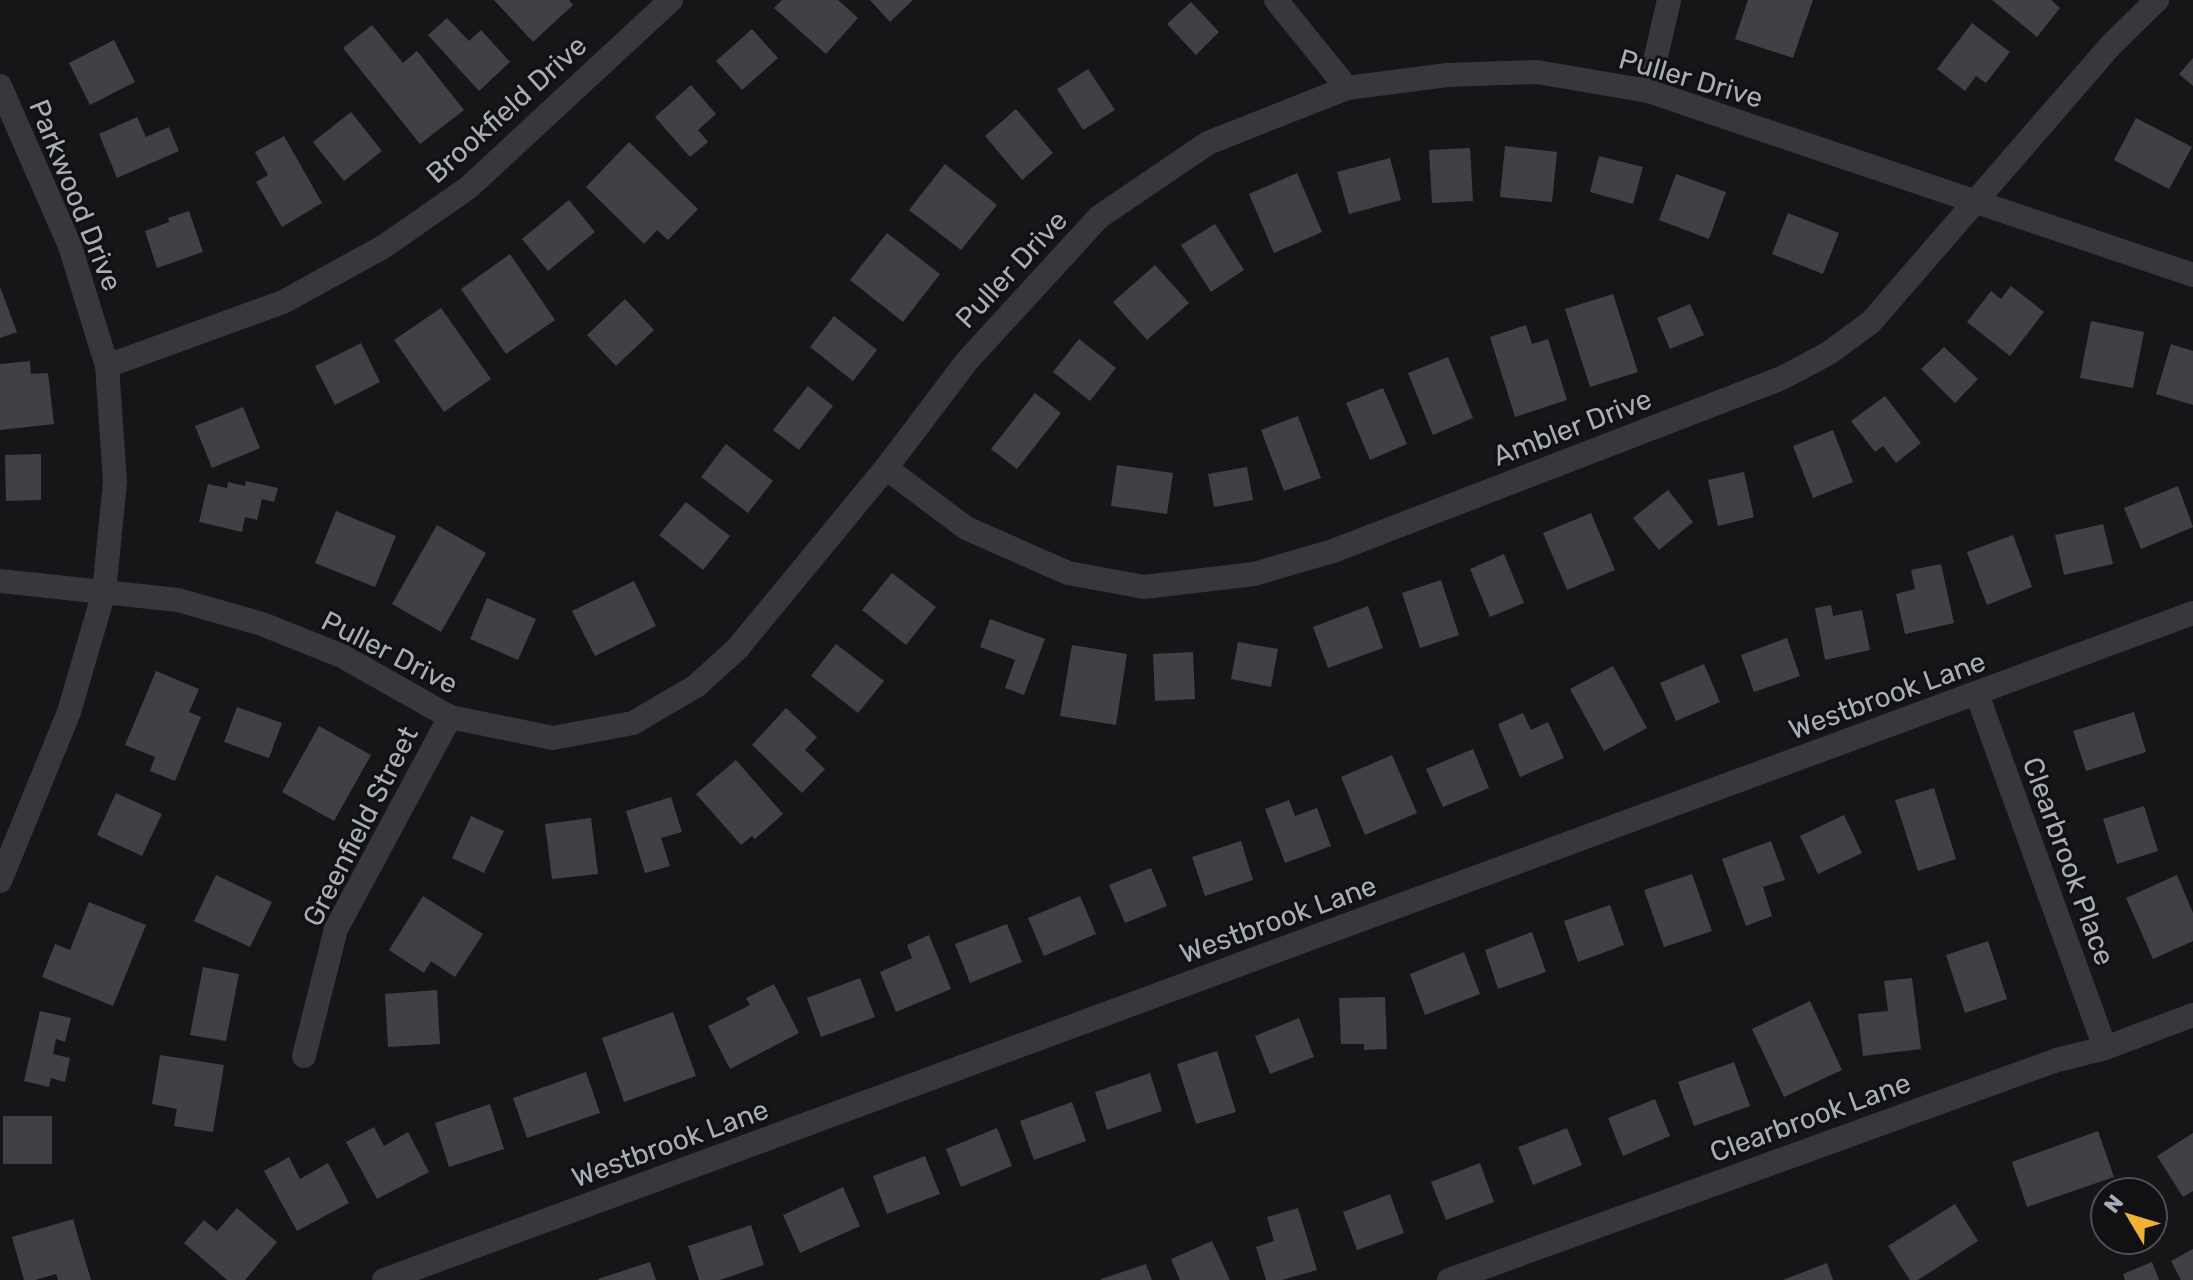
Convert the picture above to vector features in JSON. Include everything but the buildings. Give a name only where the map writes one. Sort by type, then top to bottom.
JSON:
[{"type":"street","name":"Brookfield Drive","points":[[107,366],[283,302],[383,247],[468,188],[671,0]]},
{"type":"street","points":[[1276,0],[1347,88]]},
{"type":"street","points":[[1648,91],[1669,0]]},
{"type":"street","name":"Ambler Drive","points":[[886,468],[966,528],[1068,573],[1144,587],[1254,574],[1333,551],[1782,378],[1829,353],[1871,322],[2111,45],[2157,0]]},
{"type":"street","name":"Puller Drive","points":[[0,581],[178,600],[262,624],[342,656],[450,717],[553,738],[633,723],[696,686],[737,649],[886,468],[967,361],[1099,217],[1208,143],[1347,88],[1447,75],[1537,72],[1648,91],[2193,275]]},
{"type":"street","name":"Parkwood Drive","points":[[0,86],[70,246],[107,366],[115,482],[104,592],[69,712],[0,881]]},
{"type":"street","name":"Westbrook Lane","points":[[384,1280],[2193,613]]},
{"type":"street","name":"Clearbrook Place","points":[[1977,694],[2105,1048]]},
{"type":"street","name":"Greenfield Street","points":[[304,1056],[336,929],[450,717]]},
{"type":"street","name":"Clearbrook Lane","points":[[1449,1280],[2057,1060],[2105,1048],[2193,1015]]}]
